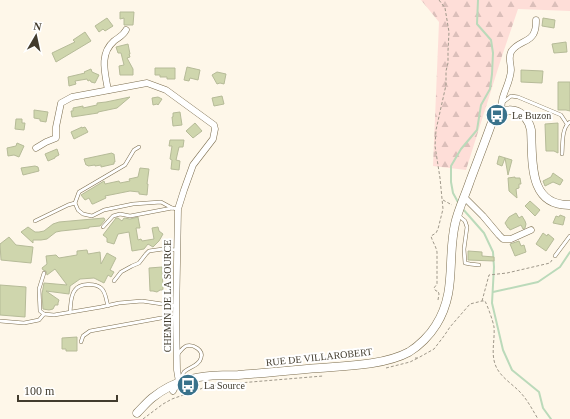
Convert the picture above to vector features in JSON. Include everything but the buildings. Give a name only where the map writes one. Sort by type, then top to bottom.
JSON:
[{"type":"main road","points":[[501,108],[521,113],[530,125],[533,171],[536,183],[544,195],[560,204],[570,205]]},
{"type":"main road","name":"RUE DE VILLAROBERT","points":[[140,416],[151,398],[179,382],[202,377],[361,365],[397,357],[409,352],[428,336],[442,315],[449,293],[453,234],[461,206],[492,122],[501,108]]},
{"type":"main road","name":"RUE DE VILLAROBERT","points":[[130,419],[140,416],[173,391],[196,382],[239,374]]},
{"type":"street","points":[[501,108],[502,95],[509,84],[511,69],[510,53],[516,45],[532,38],[536,20]]},
{"type":"street","points":[[36,148],[56,138],[56,127],[61,103],[72,97],[108,90],[104,58],[107,49],[114,41],[123,35],[126,30]]},
{"type":"street","name":"CHEMIN DE LA SOURCE","points":[[108,90],[147,83],[166,90],[214,124],[215,129],[213,139],[194,165],[175,208],[178,250],[176,317],[179,382]]},
{"type":"street","points":[[461,206],[483,216],[503,239],[511,238],[531,230]]},
{"type":"street","points":[[173,391],[175,387],[178,386],[179,382]]},
{"type":"lane","points":[[501,108],[511,96],[518,97],[561,115],[568,123],[564,132],[562,154]]},
{"type":"lane","points":[[139,147],[134,150],[125,165],[79,192],[75,204],[78,210],[83,214],[92,216],[104,210],[133,204],[161,202],[175,208]]},
{"type":"lane","points":[[35,221],[68,205],[75,204]]},
{"type":"lane","points":[[461,206],[467,227],[464,249],[465,262],[479,265]]},
{"type":"lane","points":[[103,227],[113,216],[120,214],[130,216],[175,208]]},
{"type":"lane","points":[[555,256],[570,236]]},
{"type":"lane","points":[[114,281],[121,272],[139,263],[149,251],[163,249],[178,250]]},
{"type":"lane","points":[[44,273],[39,289],[40,311],[44,314],[70,312],[142,301],[176,306]]},
{"type":"lane","points":[[70,312],[71,300],[75,290],[83,285],[92,285],[101,288],[108,306]]},
{"type":"lane","points":[[0,321],[24,323],[39,320],[44,314]]},
{"type":"lane","points":[[81,342],[83,336],[90,331],[161,318],[176,317]]},
{"type":"lane","points":[[177,356],[181,349],[186,346],[194,346],[200,351],[201,354],[199,362],[185,372],[179,382]]},
{"type":"path","points":[[439,0],[445,8],[449,32],[446,85],[436,130],[435,146],[444,209],[436,233],[431,236],[437,252],[437,284],[434,288],[439,294],[438,309],[442,315]]},
{"type":"path","points":[[442,199],[461,206]]},
{"type":"path","points":[[482,301],[489,275],[507,273],[550,263],[555,256]]},
{"type":"path","points":[[386,368],[410,362],[434,349],[450,327],[470,304],[485,301],[489,308],[494,327],[493,352],[495,365],[508,382],[519,391],[527,401],[538,419]]},
{"type":"path","points":[[409,352],[414,358],[418,358]]},
{"type":"path","points":[[140,416],[167,401],[206,387],[326,376]]},
{"type":"green space","points":[[421,0],[570,0],[570,11],[518,9],[466,170],[433,166],[439,22]]},
{"type":"waterway","name":"Le Buzon","points":[[459,204],[453,193],[451,166],[461,149],[477,130],[481,105],[490,89],[492,74],[493,53],[491,40],[477,24],[478,0]]},
{"type":"waterway","name":"Le Buzon","points":[[462,208],[484,233],[493,252],[494,267],[492,303],[503,350],[512,370],[539,392],[543,408],[551,419]]},
{"type":"waterway","points":[[493,292],[538,282],[560,267],[570,252]]},
{"type":"place","name":"Le Buzon","points":[[497,115]]},
{"type":"place","name":"La Source","points":[[188,385]]}]
